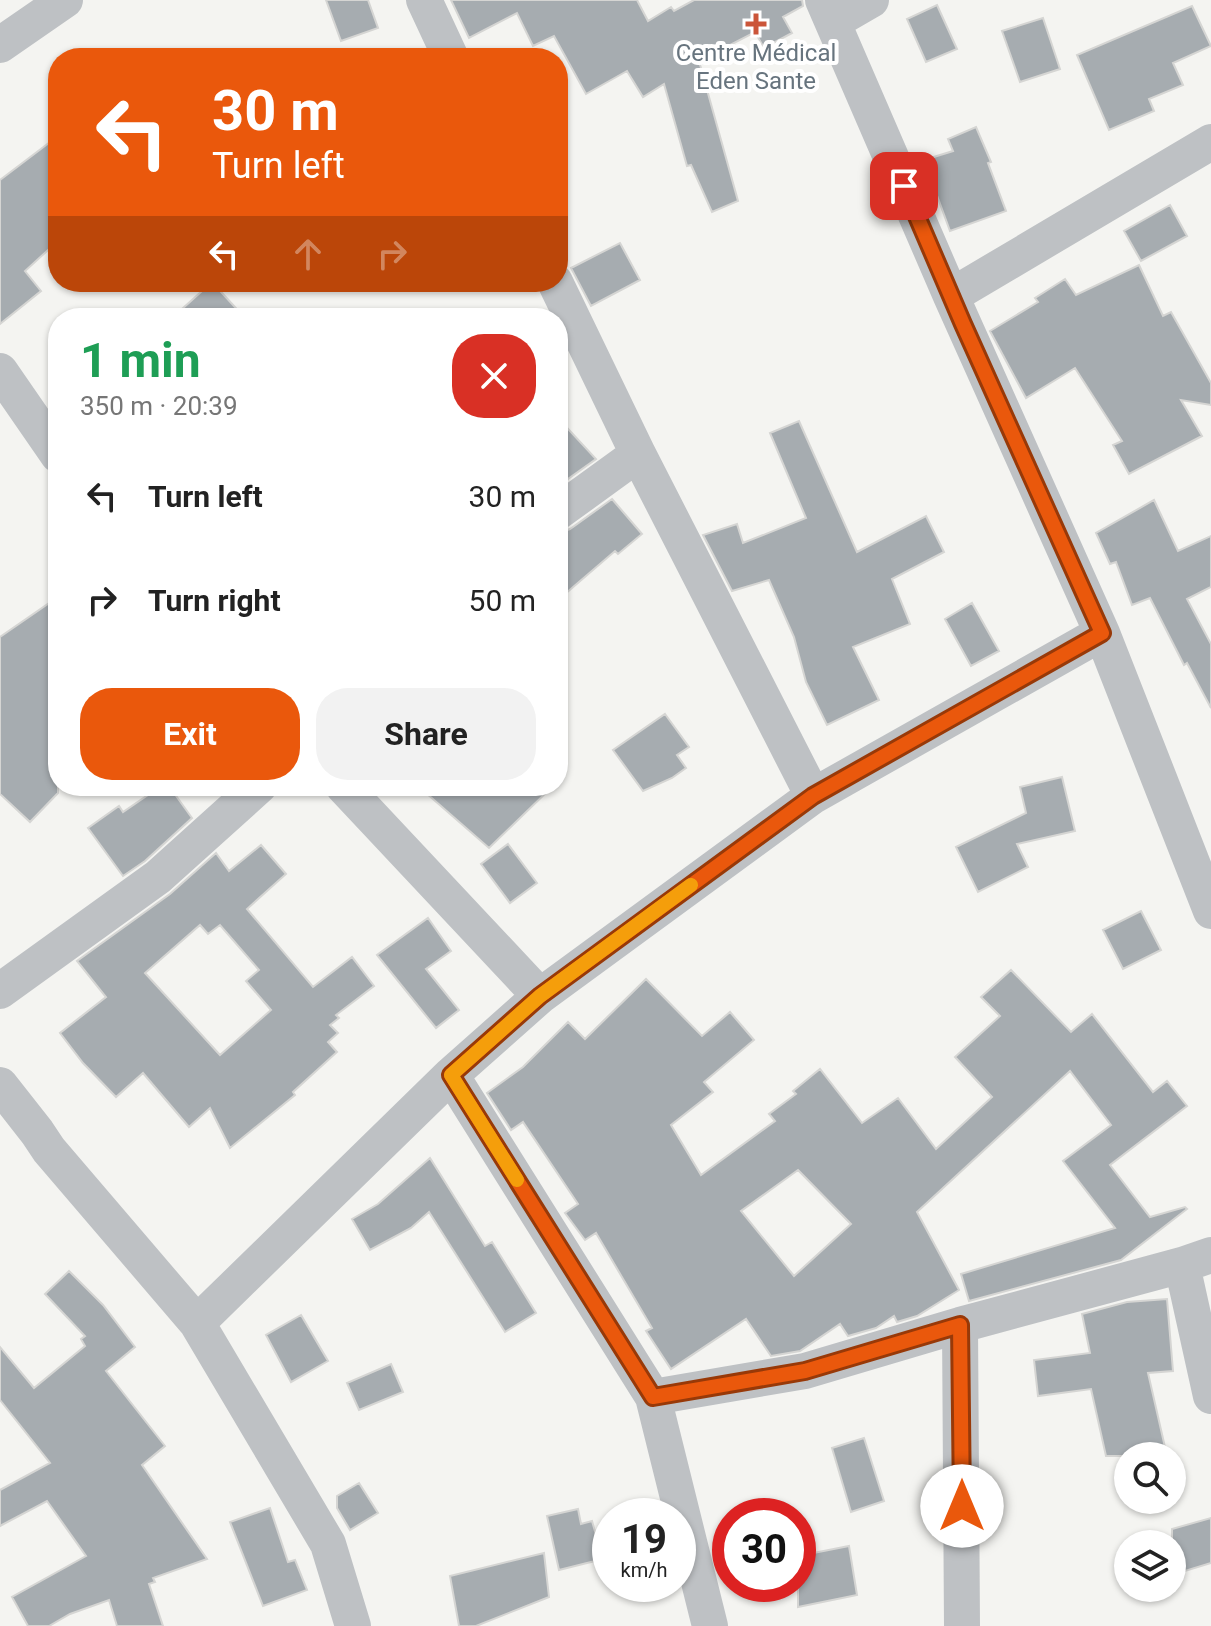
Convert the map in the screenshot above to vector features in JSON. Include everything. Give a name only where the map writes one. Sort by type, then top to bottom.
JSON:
[{"type":"street","points":[[0,45],[65,0]]},
{"type":"street","points":[[424,0],[446,48]]},
{"type":"street","points":[[871,0],[828,11],[1102,633],[1211,911]]},
{"type":"street","points":[[951,296],[1208,152]]},
{"type":"street","points":[[568,309],[638,454],[813,796]]},
{"type":"street","points":[[0,371],[48,441]]},
{"type":"street","points":[[568,505],[638,454]]},
{"type":"street","points":[[197,1323],[451,1075],[540,996],[813,796],[1102,633]]},
{"type":"street","points":[[0,991],[158,877],[248,796]]},
{"type":"street","points":[[352,796],[540,996]]},
{"type":"street","points":[[451,1075],[653,1397],[710,1626]]},
{"type":"street","points":[[0,1085],[49,1150],[197,1323],[328,1544],[353,1626]]},
{"type":"street","points":[[653,1397],[805,1371],[1196,1260],[1211,1396]]},
{"type":"street","points":[[960,1325],[962,1626]]},
{"type":"building","points":[[326,0],[368,0],[378,28],[341,41]]},
{"type":"building","points":[[451,0],[637,0],[648,21],[671,7],[674,11],[694,0],[802,0],[803,6],[783,17],[792,33],[764,48],[755,32],[699,61],[738,201],[712,212],[691,165],[687,166],[664,84],[643,97],[627,71],[586,94],[568,61],[568,48],[561,48],[554,36],[533,46],[517,13],[469,38]]},
{"type":"building","points":[[937,5],[957,49],[926,62],[907,19]]},
{"type":"building","points":[[1192,6],[1211,46],[1173,63],[1183,85],[1149,99],[1154,111],[1109,130],[1077,55]]},
{"type":"building","points":[[1043,18],[1060,69],[1020,82],[1002,31]]},
{"type":"building","points":[[976,127],[1006,211],[950,231],[924,160],[953,151],[948,139]]},
{"type":"building","points":[[48,144],[48,250],[25,271],[41,291],[0,324],[0,180]]},
{"type":"building","points":[[1170,205],[1187,236],[1141,261],[1124,231]]},
{"type":"building","points":[[620,243],[640,280],[591,306],[571,268]]},
{"type":"building","points":[[1139,265],[1163,316],[1171,312],[1211,383],[1211,405],[1181,400],[1202,436],[1129,474],[1113,445],[1122,441],[1075,368],[1026,398],[990,331],[1038,302],[1035,298],[1065,279],[1076,295]]},
{"type":"building","points":[[201,292],[221,292],[236,308],[183,308]]},
{"type":"building","points":[[799,421],[857,552],[926,516],[944,552],[892,579],[910,624],[853,647],[879,700],[827,725],[806,682],[794,637],[769,580],[732,591],[703,535],[737,524],[743,543],[806,518],[770,433]]},
{"type":"building","points":[[568,429],[596,459],[568,479]]},
{"type":"building","points":[[612,499],[642,534],[618,554],[615,551],[568,591],[570,529]]},
{"type":"building","points":[[1154,500],[1178,551],[1211,536],[1211,587],[1187,599],[1211,644],[1211,708],[1187,663],[1184,665],[1150,598],[1132,605],[1116,562],[1110,564],[1096,533]]},
{"type":"building","points":[[972,603],[999,651],[971,666],[945,619]]},
{"type":"building","points":[[48,604],[48,796],[55,796],[30,822],[0,794],[0,637]]},
{"type":"building","points":[[665,714],[689,747],[677,755],[686,768],[643,791],[613,750]]},
{"type":"building","points":[[1062,777],[1075,831],[1017,844],[1028,867],[978,892],[956,847],[1026,813],[1020,787]]},
{"type":"building","points":[[146,796],[176,796],[192,818],[145,861],[123,876],[88,828],[119,806],[123,812]]},
{"type":"building","points":[[429,796],[543,796],[489,848]]},
{"type":"building","points":[[508,844],[537,883],[510,903],[481,864]]},
{"type":"building","points":[[261,845],[286,874],[247,909],[313,987],[352,957],[374,986],[336,1015],[339,1018],[330,1025],[338,1033],[328,1042],[337,1052],[293,1092],[295,1095],[230,1148],[210,1108],[189,1127],[143,1073],[116,1097],[83,1063],[60,1033],[106,997],[77,961],[170,894],[216,853],[229,871]],"holes":[[[200,925],[208,934],[220,925],[259,970],[246,981],[271,1010],[220,1055],[145,973]]]},
{"type":"building","points":[[1141,911],[1161,950],[1123,969],[1103,930]]},
{"type":"building","points":[[428,918],[451,951],[426,969],[459,1010],[436,1028],[377,955]]},
{"type":"building","points":[[1011,970],[1071,1032],[1092,1014],[1153,1092],[1167,1081],[1187,1106],[1110,1165],[1150,1217],[1187,1209],[1121,1260],[969,1301],[961,1274],[1115,1228],[1063,1161],[1111,1125],[1070,1071],[917,1212],[959,1290],[917,1316],[897,1322],[894,1316],[876,1328],[848,1336],[840,1324],[800,1351],[771,1356],[746,1319],[671,1369],[646,1331],[652,1328],[596,1233],[585,1240],[565,1213],[578,1204],[523,1122],[511,1130],[487,1093],[523,1067],[568,1022],[585,1039],[646,979],[702,1036],[730,1012],[754,1040],[704,1082],[713,1092],[671,1125],[701,1175],[775,1121],[769,1114],[796,1094],[793,1091],[820,1069],[862,1123],[898,1098],[936,1149],[992,1097],[955,1057],[1000,1016],[981,997]],"holes":[[[798,1170],[851,1224],[794,1276],[741,1211]]]},
{"type":"building","points":[[430,1158],[485,1246],[492,1242],[536,1313],[505,1332],[429,1212],[411,1228],[370,1250],[352,1219],[378,1204]]},
{"type":"building","points":[[69,1271],[103,1305],[135,1347],[106,1371],[165,1446],[142,1465],[207,1559],[153,1578],[155,1582],[149,1584],[163,1626],[117,1626],[109,1600],[70,1614],[49,1626],[28,1626],[12,1597],[86,1556],[47,1501],[0,1526],[0,1490],[50,1463],[0,1400],[0,1347],[34,1388],[85,1346],[81,1339],[85,1336],[45,1294]]},
{"type":"building","points":[[1167,1299],[1173,1371],[1148,1373],[1164,1442],[1114,1442],[1114,1456],[1106,1456],[1091,1389],[1038,1396],[1034,1360],[1090,1353],[1082,1314],[1127,1302]]},
{"type":"building","points":[[301,1315],[328,1361],[291,1382],[266,1335]]},
{"type":"building","points":[[391,1364],[403,1392],[359,1410],[347,1383]]},
{"type":"building","points":[[864,1438],[884,1501],[851,1512],[832,1448]]},
{"type":"building","points":[[359,1483],[378,1513],[350,1530],[337,1508],[337,1496]]},
{"type":"building","points":[[270,1508],[288,1562],[295,1560],[307,1590],[263,1606],[230,1522]]},
{"type":"building","points":[[578,1509],[581,1524],[592,1521],[592,1562],[559,1570],[547,1516]]},
{"type":"building","points":[[1211,1518],[1211,1563],[1186,1571],[1186,1530],[1172,1529]]},
{"type":"building","points":[[849,1546],[857,1595],[798,1607],[798,1602],[816,1602],[816,1552]]},
{"type":"building","points":[[544,1553],[549,1597],[476,1626],[459,1626],[450,1576]]},
{"type":"slow traffic","points":[[517,1180],[451,1075],[540,996],[691,885]]},
{"type":"place","name":"Centre Médical Eden Sante","points":[[756,24]]},
{"type":"route","points":[[904,186],[1102,633],[813,796],[540,996],[451,1075],[653,1397],[805,1371],[960,1325],[962,1506]]}]
